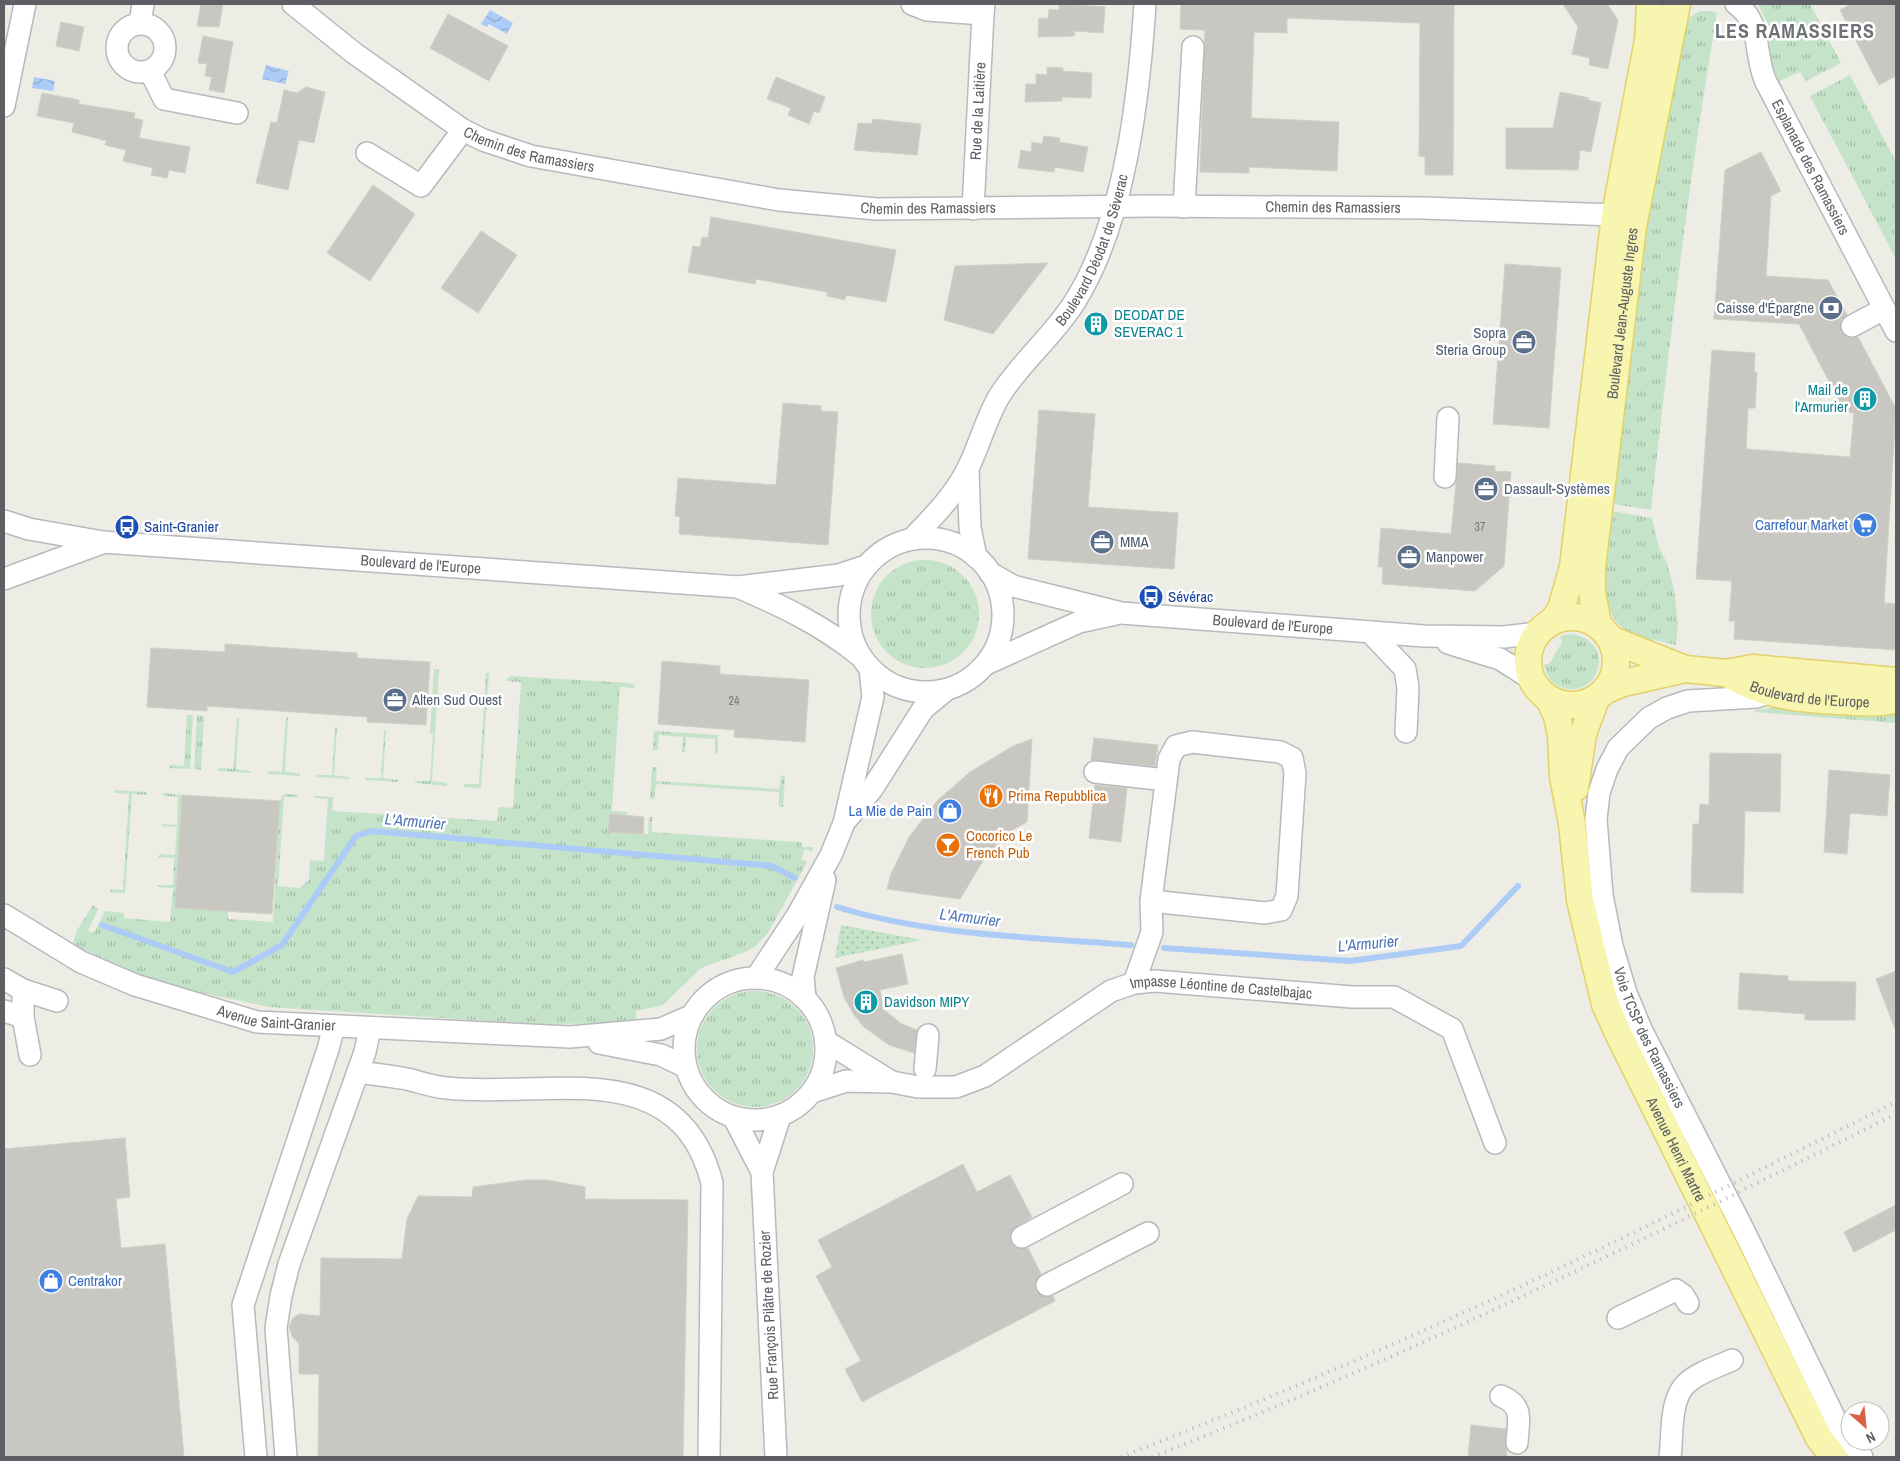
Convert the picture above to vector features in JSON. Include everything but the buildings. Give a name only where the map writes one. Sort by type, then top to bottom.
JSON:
[{"type":"main road","name":"Boulevard Jean-Auguste Ingres","points":[[1546,627],[1561,609],[1572,567],[1615,215],[1648,40],[1650,4]]},
{"type":"main road","name":"Boulevard Jean-Auguste Ingres","points":[[1604,632],[1592,592],[1592,567],[1633,226],[1677,4]]},
{"type":"main road","points":[[1576,617],[1604,632],[1616,660],[1612,681],[1601,694],[1574,706],[1550,700],[1542,695],[1530,678],[1528,655],[1531,643],[1546,627],[1576,617]]},
{"type":"main road","name":"Boulevard de l'Europe","points":[[1604,632],[1685,669],[1726,674],[1753,668],[1896,681]]},
{"type":"main road","name":"Boulevard de l'Europe","points":[[1601,694],[1623,683],[1685,669]]},
{"type":"main road","name":"Boulevard de l'Europe","points":[[1726,674],[1744,684],[1769,693],[1795,698],[1878,704],[1896,700]]},
{"type":"main road","name":"Avenue Henri Martre","points":[[1572,824],[1583,734],[1601,694]]},
{"type":"main road","name":"Avenue Henri Martre","points":[[1550,700],[1557,716],[1561,735],[1563,776],[1572,824],[1580,900],[1606,1004],[1618,1033],[1820,1438],[1834,1457]]},
{"type":"street","points":[[4,106],[25,4]]},
{"type":"street","name":"Chemin des Ramassiers","points":[[292,4],[354,53],[463,130],[483,140],[531,156],[779,200],[876,209],[1115,207],[1433,208],[1615,215]]},
{"type":"street","name":"Rue de la Laitière","points":[[912,4],[926,10],[983,9],[973,209]]},
{"type":"street","name":"Boulevard Déodat de Séverac","points":[[912,539],[932,518],[968,469],[983,429],[999,396],[1074,304],[1093,266],[1115,207],[1128,144],[1144,4]]},
{"type":"street","name":"Esplanade des Ramassiers","points":[[1736,4],[1752,19],[1756,54],[1766,82],[1896,331]]},
{"type":"street","points":[[141,14],[156,29],[165,43],[162,60],[150,71],[133,72],[120,62],[117,54],[116,45],[124,30],[141,14]]},
{"type":"street","points":[[1184,207],[1193,47]]},
{"type":"street","points":[[150,71],[164,99],[236,113]]},
{"type":"street","points":[[367,152],[421,186],[463,130]]},
{"type":"street","points":[[1852,326],[1884,309]]},
{"type":"street","points":[[1445,477],[1448,418]]},
{"type":"street","name":"Boulevard Déodat de Séverac","points":[[968,469],[970,528],[976,556]]},
{"type":"street","name":"Boulevard de l'Europe","points":[[4,521],[29,529],[104,542],[738,587],[839,574],[866,566]]},
{"type":"street","name":"Boulevard de l'Europe","points":[[865,662],[851,634],[848,610],[857,580],[866,566],[879,554],[895,544],[912,539],[926,538],[946,541],[965,548],[976,556],[990,572],[1013,586],[1121,613],[1424,636],[1504,637],[1546,627]]},
{"type":"street","name":"Boulevard de l'Europe","points":[[4,578],[104,542]]},
{"type":"street","name":"Boulevard de l'Europe","points":[[738,587],[786,607],[818,624],[889,683],[910,691],[922,692],[946,690],[974,675],[986,664],[995,650],[1003,619],[1000,595],[990,572]]},
{"type":"street","name":"Boulevard de l'Europe","points":[[986,664],[1079,622],[1121,613]]},
{"type":"street","points":[[1370,632],[1405,669],[1408,688],[1406,732]]},
{"type":"street","name":"Boulevard de l'Europe","points":[[1424,636],[1500,659],[1530,678]]},
{"type":"street","points":[[756,978],[797,916],[831,855],[844,823],[873,697],[865,662]]},
{"type":"street","points":[[844,823],[872,789],[923,708],[946,690]]},
{"type":"street","name":"Voie TCSP des Ramassiers","points":[[1769,693],[1756,698],[1688,701],[1667,708],[1649,718],[1618,748],[1607,769],[1599,793],[1597,836],[1602,895],[1612,946],[1626,993],[1641,1028],[1839,1427],[1862,1457]]},
{"type":"street","points":[[1134,982],[1152,932],[1151,901],[1171,752],[1176,746],[1184,743],[1280,752],[1292,758],[1295,773],[1287,896],[1281,910],[1274,912],[1151,901]]},
{"type":"street","points":[[1095,772],[1166,780]]},
{"type":"street","points":[[805,998],[803,977],[831,855]]},
{"type":"street","name":"Avenue Saint-Granier","points":[[4,915],[82,962],[135,985],[257,1022],[570,1037],[661,1029],[693,1014]]},
{"type":"street","points":[[4,978],[23,990],[57,1002]]},
{"type":"street","points":[[756,978],[782,983],[805,998],[821,1020],[826,1042],[824,1068],[812,1092],[794,1109],[780,1116],[759,1121],[734,1118],[716,1108],[700,1095],[692,1084],[686,1067],[684,1044],[693,1014],[702,1002],[726,984],[756,978]]},
{"type":"street","name":"Impasse Léontine de Castelbajac","points":[[812,1092],[829,1085],[846,1082],[892,1082],[934,1088],[966,1086],[985,1076],[1111,991],[1134,982],[1155,981],[1352,997],[1394,997],[1452,1029],[1495,1143]]},
{"type":"street","points":[[23,990],[13,1014],[30,1055]]},
{"type":"street","points":[[256,1457],[243,1305],[334,1026]]},
{"type":"street","points":[[286,1457],[276,1328],[281,1296],[290,1264],[358,1072],[370,1028]]},
{"type":"street","points":[[925,1070],[928,1035]]},
{"type":"street","name":"Avenue Saint-Granier","points":[[570,1037],[661,1056],[686,1067]]},
{"type":"street","name":"Impasse Léontine de Castelbajac","points":[[826,1042],[892,1082]]},
{"type":"street","points":[[358,1072],[394,1076],[447,1088],[614,1090],[651,1101],[674,1118],[696,1146],[708,1168],[712,1184],[709,1457]]},
{"type":"street","name":"Rue François Pilâtre de Rozier","points":[[776,1457],[762,1172],[780,1116]]},
{"type":"street","name":"Rue François Pilâtre de Rozier","points":[[734,1118],[762,1172]]},
{"type":"street","points":[[1022,1237],[1122,1184]]},
{"type":"street","points":[[1048,1285],[1148,1233]]},
{"type":"street","points":[[1618,1318],[1676,1290],[1683,1295],[1688,1303]]},
{"type":"street","points":[[1670,1457],[1678,1395],[1693,1378],[1732,1360]]},
{"type":"street","points":[[1502,1396],[1513,1402],[1518,1409],[1517,1443]]},
{"type":"green space","points":[[1758,4],[1810,4],[1841,63],[1806,81],[1800,72],[1779,81],[1771,63],[1768,24]]},
{"type":"green space","points":[[1700,11],[1717,13],[1680,261],[1651,510],[1607,503],[1639,233],[1684,21]]},
{"type":"green space","points":[[1850,75],[1896,162],[1896,259],[1810,96]]},
{"type":"green space","points":[[1611,511],[1652,518],[1659,548],[1667,563],[1674,589],[1678,624],[1676,645],[1651,639],[1649,642],[1633,635],[1616,621],[1609,608],[1605,593],[1604,576]]},
{"type":"green space","points":[[925,560],[946,564],[963,576],[975,593],[979,614],[975,635],[963,652],[946,664],[925,668],[904,664],[887,652],[875,635],[871,614],[875,593],[887,576],[904,564]]},
{"type":"green space","points":[[1571,634],[1586,639],[1595,648],[1599,658],[1598,669],[1592,679],[1584,686],[1572,689],[1559,686],[1553,682],[1547,675],[1544,665],[1550,663],[1562,642],[1560,636]]},
{"type":"green space","points":[[434,669],[439,670],[432,781],[447,783],[447,786],[415,783],[415,781],[430,781],[433,733],[430,733]]},
{"type":"green space","points":[[486,673],[489,673],[481,788],[464,787],[464,784],[479,784]]},
{"type":"green space","points":[[510,676],[630,683],[634,685],[635,688],[620,687],[612,811],[627,812],[626,816],[610,815],[609,832],[648,834],[649,817],[652,817],[652,832],[801,842],[802,847],[813,847],[812,852],[805,849],[801,859],[807,862],[768,933],[756,946],[701,968],[663,1005],[636,1011],[637,1023],[537,1024],[269,1007],[183,989],[131,971],[73,945],[76,932],[93,905],[98,909],[88,931],[94,933],[105,911],[124,913],[124,918],[170,922],[173,888],[157,887],[158,885],[173,885],[174,858],[159,857],[160,854],[175,855],[177,827],[161,826],[162,824],[177,825],[178,797],[163,796],[163,793],[182,795],[175,908],[228,911],[228,919],[273,922],[280,801],[284,794],[298,795],[298,797],[284,797],[278,886],[300,888],[309,879],[310,860],[324,861],[328,799],[314,798],[314,796],[333,797],[332,811],[497,821],[499,807],[513,808],[521,682],[506,681]]},
{"type":"green space","points":[[1778,707],[1896,709],[1896,723],[1755,712],[1755,710]]},
{"type":"green space","points":[[187,715],[193,715],[190,769],[169,768],[169,765],[184,766]]},
{"type":"green space","points":[[197,715],[204,716],[201,770],[194,769]]},
{"type":"green space","points":[[286,717],[288,717],[285,772],[300,773],[300,776],[267,774],[268,771],[282,772]]},
{"type":"green space","points":[[237,718],[239,718],[236,769],[251,771],[251,773],[218,771],[218,768],[233,769]]},
{"type":"green space","points":[[335,727],[337,727],[334,775],[349,777],[349,779],[317,777],[317,775],[332,775]]},
{"type":"green space","points":[[384,730],[386,730],[383,778],[398,780],[398,782],[366,780],[366,778],[381,778]]},
{"type":"green space","points":[[654,731],[718,735],[718,754],[715,754],[715,739],[686,737],[685,752],[682,752],[683,737],[659,735],[658,750],[653,750]]},
{"type":"green space","points":[[652,767],[657,767],[656,781],[779,789],[781,775],[785,776],[783,807],[779,807],[779,792],[656,784],[654,799],[650,799]]},
{"type":"green space","points":[[115,790],[147,792],[147,795],[132,794],[125,893],[110,892],[110,889],[123,890],[129,794],[115,793]]},
{"type":"green space","points":[[841,925],[922,940],[835,958]]},
{"type":"green space","points":[[755,991],[777,995],[796,1008],[809,1027],[813,1049],[809,1071],[796,1090],[777,1103],[755,1107],[733,1103],[714,1090],[701,1071],[697,1049],[701,1027],[714,1008],[733,995]]},
{"type":"water","points":[[490,10],[513,23],[507,34],[489,24],[487,27],[481,24]]},
{"type":"water","points":[[266,65],[289,71],[285,84],[262,79]]},
{"type":"water","points":[[34,77],[55,81],[53,91],[32,88]]},
{"type":"waterway","name":"L'Armurier","points":[[102,925],[233,972],[282,945],[356,836],[372,831],[772,866],[795,878]]},
{"type":"waterway","name":"L'Armurier","points":[[1164,948],[1350,961],[1461,946],[1518,886]]},
{"type":"waterway","name":"L'Armurier","points":[[837,907],[873,917],[945,930],[1131,945]]},
{"type":"railway","points":[[1121,1457],[1334,1370],[1439,1324],[1632,1233],[1896,1102]]},
{"type":"railway","points":[[1152,1457],[1247,1419],[1435,1337],[1621,1250],[1896,1114]]},
{"type":"place","name":"Caisse d'Épargne","points":[[1831,308]]},
{"type":"place","name":"DEODAT DE SEVERAC 1","points":[[1096,324]]},
{"type":"place","name":"Sopra Steria Group","points":[[1524,342]]},
{"type":"place","name":"Mail de l'Armurier","points":[[1865,399]]},
{"type":"place","name":"Dassault-Systèmes","points":[[1486,489]]},
{"type":"place","name":"Carrefour Market","points":[[1865,525]]},
{"type":"place","name":"Saint-Granier","points":[[127,527]]},
{"type":"place","name":"MMA","points":[[1102,542]]},
{"type":"place","name":"Manpower","points":[[1409,557]]},
{"type":"place","name":"Sévérac","points":[[1151,597]]},
{"type":"place","name":"Alten Sud Ouest","points":[[395,700]]},
{"type":"place","name":"Prima Repubblica","points":[[991,796]]},
{"type":"place","name":"La Mie de Pain","points":[[950,811]]},
{"type":"place","name":"Cocorico Le French Pub","points":[[948,845]]},
{"type":"place","name":"Davidson MIPY","points":[[866,1002]]},
{"type":"place","name":"Centrakor","points":[[51,1281]]},
{"type":"district","name":"LES RAMASSIERS","points":[[1795,31]]}]
